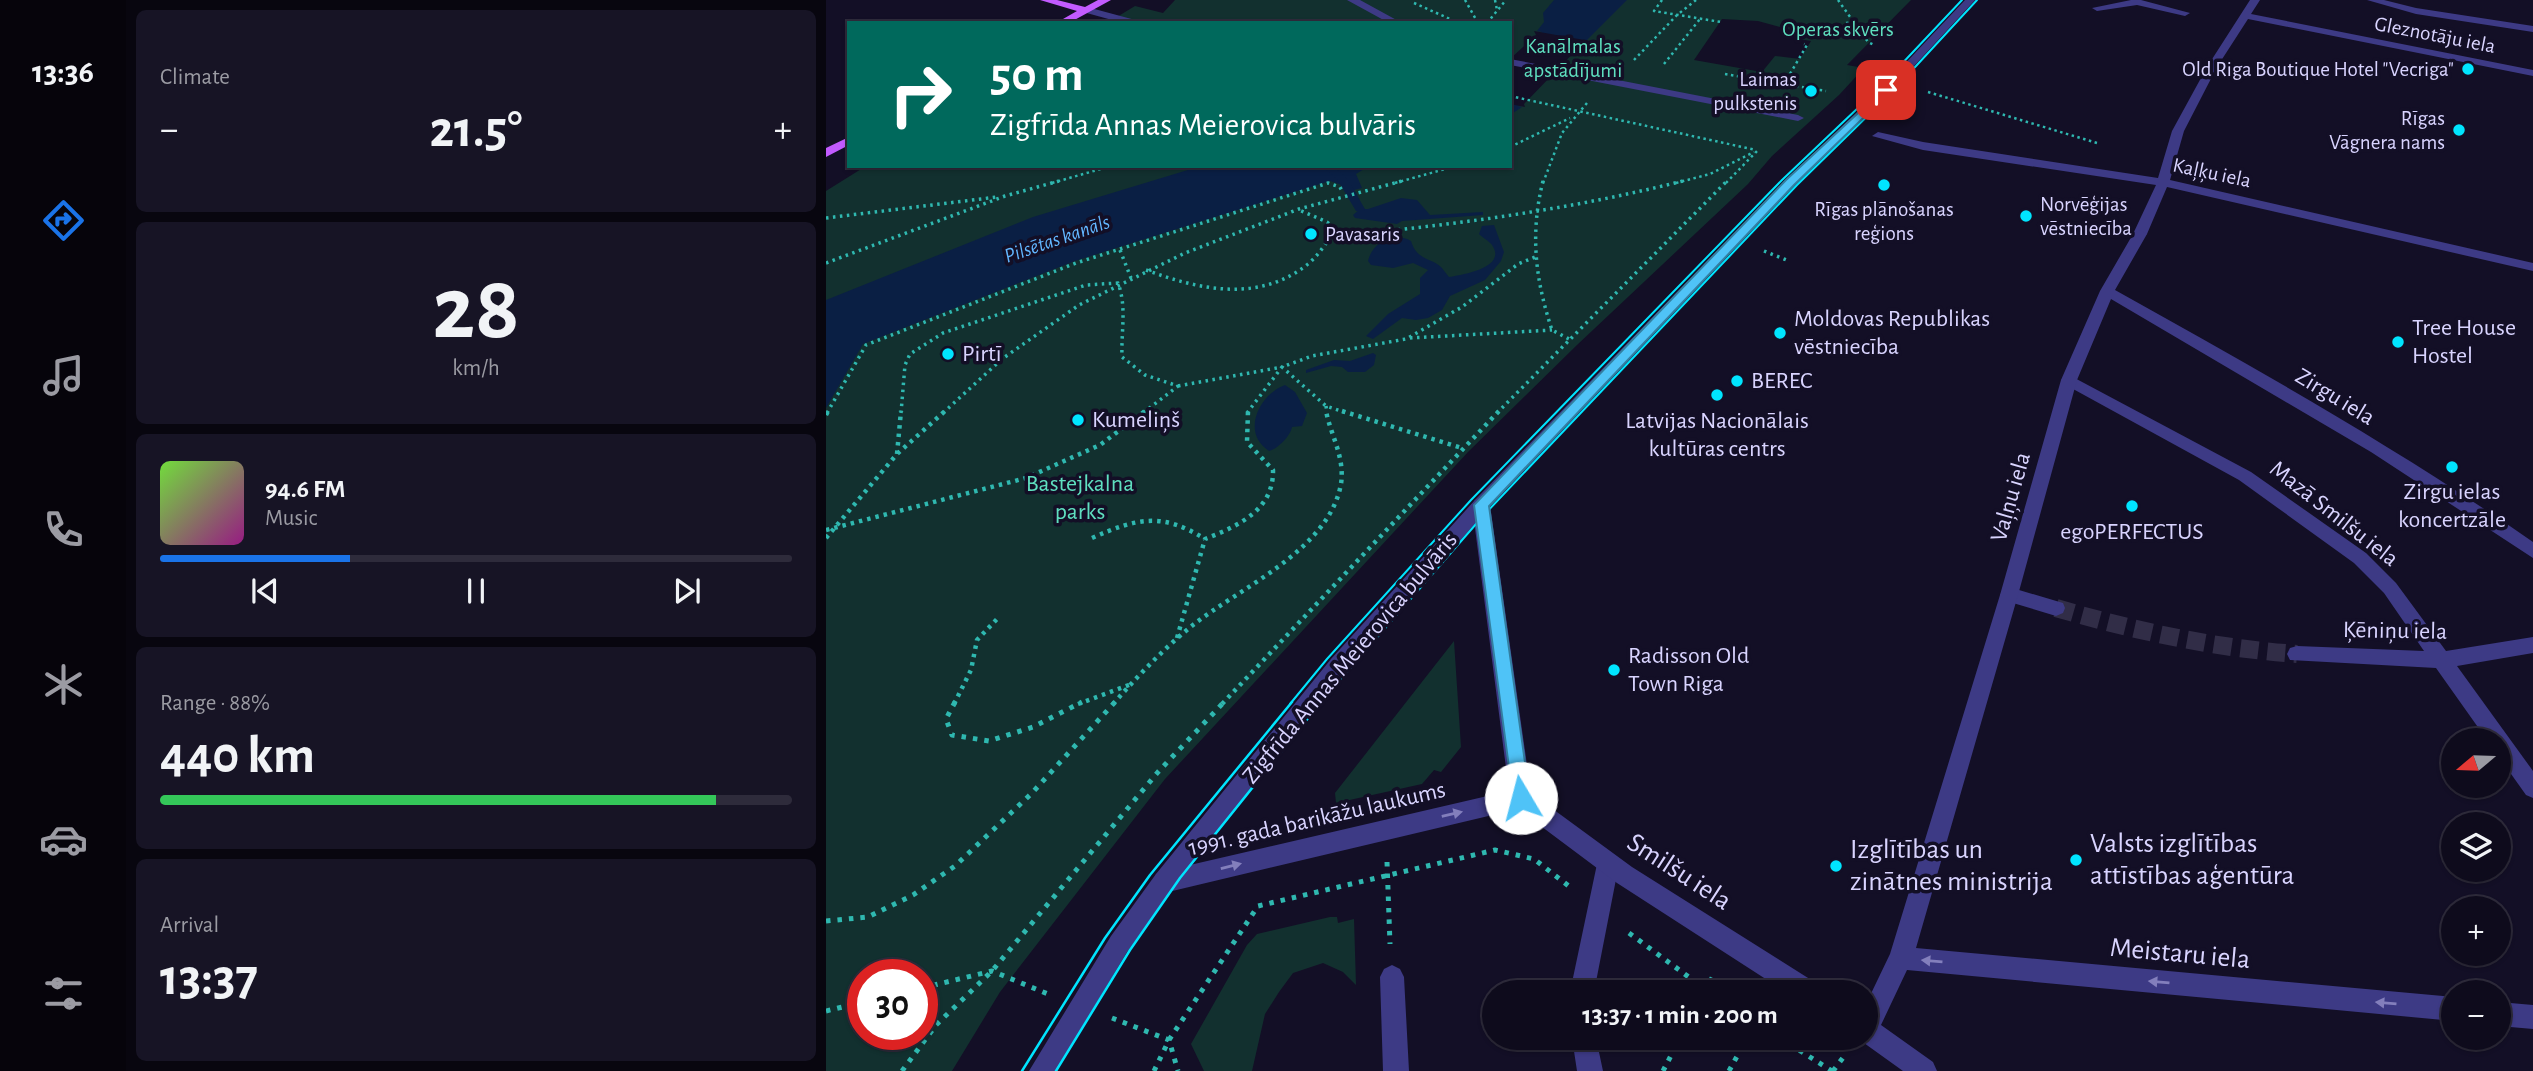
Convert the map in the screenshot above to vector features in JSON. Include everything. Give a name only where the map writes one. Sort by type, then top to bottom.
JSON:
[{"type":"main road","points":[[1045,0],[1087,10]]},
{"type":"main road","points":[[1065,21],[1105,0]]},
{"type":"main road","points":[[826,153],[847,141]]},
{"type":"street","points":[[1352,0],[1393,21]]},
{"type":"street","name":"Zigfrīda Annas Meierovica bulvāris","points":[[1042,1071],[1119,944],[1164,882],[1338,665],[1481,505],[1790,183],[1886,90],[1970,0]]},
{"type":"street","name":"Vaļņu iela","points":[[1878,1005],[1901,958],[2009,595],[2069,380],[2107,291],[2140,234],[2163,182],[2178,131],[2212,68],[2255,0]]},
{"type":"street","points":[[2372,0],[2416,11],[2533,29]]},
{"type":"street","points":[[2097,8],[2137,2],[2185,13]]},
{"type":"street","points":[[1087,10],[1130,21]]},
{"type":"street","name":"Gleznotāju iela","points":[[2247,16],[2533,73]]},
{"type":"street","points":[[1512,62],[1798,118]]},
{"type":"street","name":"Kaļķu iela","points":[[1878,136],[1923,146],[2163,182],[2533,267]]},
{"type":"street","name":"Zirgu iela","points":[[2107,291],[2349,432],[2494,522],[2533,551]]},
{"type":"street","name":"Mazā Smilšu iela","points":[[2069,380],[2245,476],[2360,558],[2390,588],[2533,788]]},
{"type":"street","points":[[1481,505],[1521,798]]},
{"type":"street","points":[[2009,595],[2056,608]]},
{"type":"street","name":"Ķēniņu iela","points":[[2297,654],[2441,660],[2533,645]]},
{"type":"street","name":"1991. gada barikāžu laukums","points":[[1164,882],[1521,798]]},
{"type":"street","name":"Smilšu iela","points":[[1521,798],[1563,834],[1788,980]]},
{"type":"street","points":[[1585,980],[1608,864]]},
{"type":"street","name":"Meistaru iela","points":[[1901,958],[2441,1008]]},
{"type":"street","points":[[1392,977],[1396,1071]]},
{"type":"street","points":[[2511,1015],[2533,1017]]},
{"type":"street","points":[[1878,1038],[1924,1071]]},
{"type":"street","points":[[1586,1050],[1590,1071]]},
{"type":"path","points":[[1407,0],[1454,21]]},
{"type":"path","points":[[1465,0],[1478,21]]},
{"type":"path","points":[[1495,0],[1497,11]]},
{"type":"path","points":[[1489,21],[1506,0]]},
{"type":"path","points":[[1662,0],[1654,11],[1720,22]]},
{"type":"path","points":[[1643,51],[1677,15],[1696,0]]},
{"type":"path","points":[[1838,0],[1868,42],[1874,45]]},
{"type":"path","points":[[1664,64],[1700,19]]},
{"type":"path","points":[[1846,23],[1854,22]]},
{"type":"path","points":[[1784,84],[1807,44],[1804,44]]},
{"type":"path","points":[[1928,92],[2104,145]]},
{"type":"path","points":[[1512,96],[1757,151]]},
{"type":"path","points":[[1512,146],[1571,117],[1555,142],[1536,211],[1535,257],[1540,293],[1552,330]]},
{"type":"path","points":[[1298,209],[1327,222],[1347,235],[1460,224],[1611,199],[1710,174],[1757,151]]},
{"type":"path","points":[[902,1071],[936,1025],[992,971],[1158,772],[1462,448],[1757,151]]},
{"type":"path","points":[[826,262],[1005,195],[1104,168]]},
{"type":"path","points":[[826,538],[897,454],[1002,359],[1079,304],[1185,253],[1298,209],[1333,202],[1449,168]]},
{"type":"path","points":[[826,415],[866,345],[1011,287],[1328,183],[1340,187],[1343,193]]},
{"type":"path","points":[[826,218],[1005,195]]},
{"type":"path","points":[[1146,271],[1178,283],[1212,291],[1263,286],[1283,279],[1308,265],[1336,230]]},
{"type":"path","points":[[1119,250],[1131,278]]},
{"type":"path","points":[[1406,338],[1462,307],[1518,264],[1535,257]]},
{"type":"path","points":[[1118,284],[1125,301],[1121,327],[1122,357],[1145,375],[1178,386]]},
{"type":"path","points":[[897,454],[905,365],[910,354],[943,333],[1086,285],[1118,284]]},
{"type":"path","points":[[826,530],[1026,478],[1100,445],[1178,386],[1282,367],[1311,356],[1406,338],[1552,330],[1571,340]]},
{"type":"path","points":[[1282,367],[1326,406],[1462,448]]},
{"type":"path","points":[[1177,638],[1196,562],[1205,539],[1248,519],[1263,504],[1273,488],[1273,470],[1247,442],[1247,412],[1282,367]]},
{"type":"path","points":[[826,921],[865,918],[919,893],[969,853],[1015,810],[1177,638],[1260,579],[1307,540],[1328,516],[1340,491],[1340,454],[1326,419],[1326,406]]},
{"type":"path","points":[[1092,538],[1128,521],[1156,518],[1193,531],[1205,539]]},
{"type":"path","points":[[997,619],[977,640],[971,670],[946,719],[952,736],[989,741],[1033,727],[1093,696],[1132,684]]},
{"type":"path","points":[[1386,830],[1389,923]]},
{"type":"path","points":[[1154,1071],[1169,1040],[1258,906],[1496,850],[1534,859],[1693,980]]},
{"type":"path","points":[[938,984],[992,971]]},
{"type":"path","points":[[826,1011],[847,1006]]},
{"type":"path","points":[[1663,1071],[1674,1050]]},
{"type":"path","points":[[1729,1071],[1740,1050]]},
{"type":"path","points":[[1799,1050],[1832,1071]]},
{"type":"green space","name":"Bastejkalna parks","points":[[1175,0],[1911,0],[1847,65],[1864,68],[1839,95],[1772,156],[1748,184],[1468,452],[1165,779],[1000,992],[952,1071],[826,1071],[826,191],[863,168],[1512,168],[1512,21],[1110,21],[1135,6],[1163,13]],"holes":[[[1722,19],[1758,21],[1791,30],[1787,37],[1811,41],[1800,59],[1775,56],[1762,72],[1694,60]]]},
{"type":"green space","points":[[1454,641],[1461,747],[1441,772],[1434,770],[1422,784],[1336,803],[1335,793]]},
{"type":"green space","points":[[1337,917],[1338,923],[1354,919],[1356,985],[1343,972],[1323,963],[1293,973],[1265,1014],[1252,1071],[1204,1071],[1191,1044],[1247,945],[1257,934]]},
{"type":"water","points":[[1554,0],[1627,0],[1586,41],[1581,40],[1518,106],[1522,107],[1512,114],[1512,62],[1542,32],[1537,31],[1544,22],[1543,13]]},
{"type":"water","name":"Pilsētas kanāls","points":[[1194,168],[1366,168],[1356,174],[1362,188],[1346,192],[1342,185],[1330,181],[1075,261],[863,344],[826,408],[826,300],[1033,217]]},
{"type":"water","points":[[1401,198],[1417,200],[1430,215],[1483,212],[1483,215],[1402,221],[1397,224],[1355,218],[1353,215],[1360,209]]},
{"type":"water","points":[[1494,225],[1504,252],[1501,261],[1485,280],[1450,296],[1442,310],[1428,318],[1402,318],[1373,339],[1366,336],[1388,314],[1420,294],[1420,278],[1428,270],[1413,263],[1393,268],[1371,265],[1368,261],[1374,248],[1391,238],[1405,238],[1411,241],[1417,252],[1437,264],[1449,277],[1489,265],[1495,253],[1492,245],[1479,234],[1482,226]]},
{"type":"water","points":[[1373,353],[1376,355],[1374,365],[1365,372],[1348,372],[1342,367],[1331,366],[1306,373],[1306,370],[1334,360],[1350,361]]},
{"type":"water","points":[[1285,385],[1295,392],[1307,413],[1302,426],[1292,427],[1284,441],[1269,451],[1260,443],[1256,434],[1257,414],[1268,396]]},
{"type":"pier","points":[[1534,31],[1590,41],[1582,44],[1524,104],[1525,107],[1512,104],[1512,57],[1536,35]]},
{"type":"waterway","points":[[1330,168],[1341,177],[1360,209]]},
{"type":"tunnel","points":[[2056,608],[2175,637],[2235,648],[2297,654]]},
{"type":"tram line","points":[[1290,704],[1327,659],[1471,500],[1782,180],[1879,88],[1962,0]]},
{"type":"tram line","points":[[1319,704],[1483,516],[1797,185],[1892,92],[1977,0]]},
{"type":"tram line","points":[[1022,1071],[1105,938],[1150,875],[1292,702]]},
{"type":"tram line","points":[[1056,1071],[1130,950],[1180,878],[1321,702]]},
{"type":"place","name":"Old Riga Boutique Hotel \"Vecriga\"","points":[[2468,69]]},
{"type":"place","name":"Laimas pulkstenis","points":[[1811,91]]},
{"type":"place","name":"Rīgas Vāgnera nams","points":[[2459,130]]},
{"type":"place","name":"Rīgas plānošanas reģions","points":[[1884,185]]},
{"type":"place","name":"Norvēģijas vēstniecība","points":[[2026,216]]},
{"type":"place","name":"Pavasaris","points":[[1311,234]]},
{"type":"place","name":"Moldovas Republikas vēstniecība","points":[[1780,333]]},
{"type":"place","name":"Tree House Hostel","points":[[2398,342]]},
{"type":"place","name":"Pirtī","points":[[948,354]]},
{"type":"place","name":"BEREC","points":[[1737,381]]},
{"type":"place","name":"Latvijas Nacionālais kultūras centrs","points":[[1717,395]]},
{"type":"place","name":"Kumeliņš","points":[[1078,420]]},
{"type":"place","name":"Zirgu ielas koncertzāle","points":[[2452,467]]},
{"type":"place","name":"egoPERFECTUS","points":[[2132,506]]},
{"type":"place","name":"Radisson Old Town Riga","points":[[1614,670]]},
{"type":"place","name":"Valsts izglītības attīstības aģentūra","points":[[2076,860]]},
{"type":"place","name":"Izglītības un zinātnes ministrija","points":[[1836,866]]},
{"type":"route","points":[[1521,798],[1481,505],[1790,183],[1886,90]]},
{"type":"park label","name":"Operas skvērs","points":[[1838,29]]},
{"type":"park label","name":"Kanālmalas apstādījumi","points":[[1573,58]]}]
